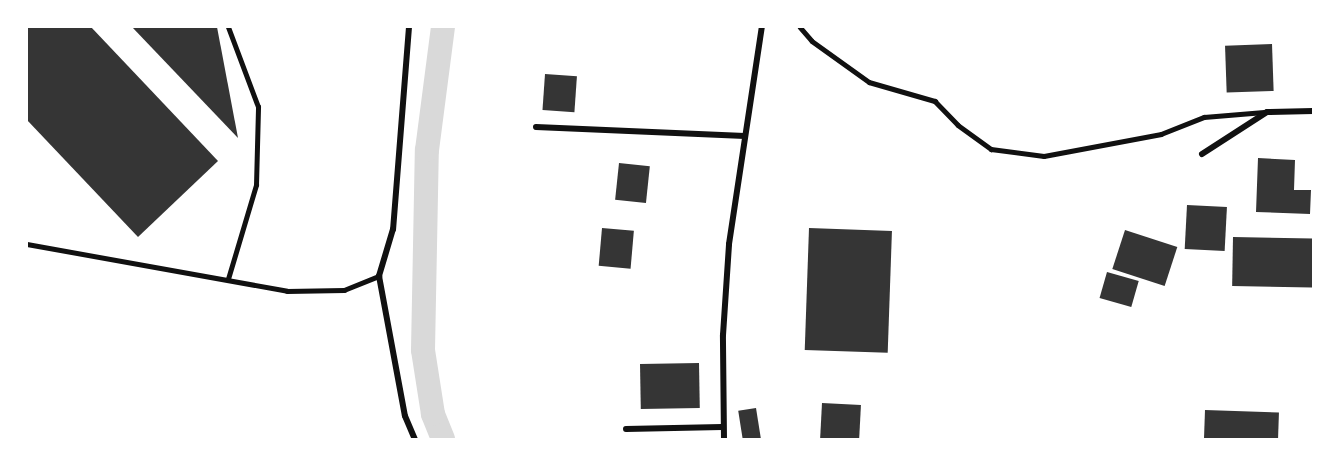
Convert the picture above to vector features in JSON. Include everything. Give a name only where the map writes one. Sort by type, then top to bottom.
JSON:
[{"type":"street","points":[[408,27],[393,229],[379,276],[405,416],[415,439]]},
{"type":"street","points":[[724,439],[729,244],[762,27]]},
{"type":"street","points":[[1202,154],[1267,112],[1313,111]]},
{"type":"street","points":[[536,127],[745,136]]},
{"type":"street","points":[[627,429],[723,427]]},
{"type":"lane","points":[[228,27],[258,107],[256,185],[228,279]]},
{"type":"lane","points":[[800,27],[812,41],[869,82],[935,101],[958,125],[991,149],[1044,156],[1161,134],[1204,117],[1267,112]]},
{"type":"lane","points":[[27,244],[287,291],[344,290],[379,276]]},
{"type":"building","points":[[27,27],[91,27],[218,161],[138,237],[27,120]]},
{"type":"building","points":[[132,27],[217,27],[238,138]]},
{"type":"building","points":[[1272,44],[1274,91],[1227,93],[1225,46]]},
{"type":"building","points":[[545,74],[577,76],[574,112],[542,110]]},
{"type":"building","points":[[1258,158],[1295,160],[1294,190],[1311,190],[1310,214],[1256,212]]},
{"type":"building","points":[[619,163],[650,166],[646,203],[615,200]]},
{"type":"building","points":[[1187,205],[1227,207],[1225,251],[1185,249]]},
{"type":"building","points":[[602,228],[634,231],[631,269],[599,266]]},
{"type":"building","points":[[809,228],[892,231],[888,353],[805,350]]},
{"type":"building","points":[[1125,230],[1177,247],[1165,286],[1112,269]]},
{"type":"building","points":[[1233,237],[1313,238],[1312,287],[1232,286]]},
{"type":"building","points":[[1107,272],[1139,281],[1131,307],[1100,298]]},
{"type":"building","points":[[699,363],[700,408],[641,409],[640,364]]},
{"type":"building","points":[[822,403],[861,405],[859,439],[820,439]]},
{"type":"building","points":[[756,408],[761,439],[743,439],[738,411]]},
{"type":"building","points":[[1205,410],[1279,413],[1278,439],[1204,439]]},
{"type":"waterway","points":[[443,27],[427,150],[423,350],[433,414],[443,439]]}]
